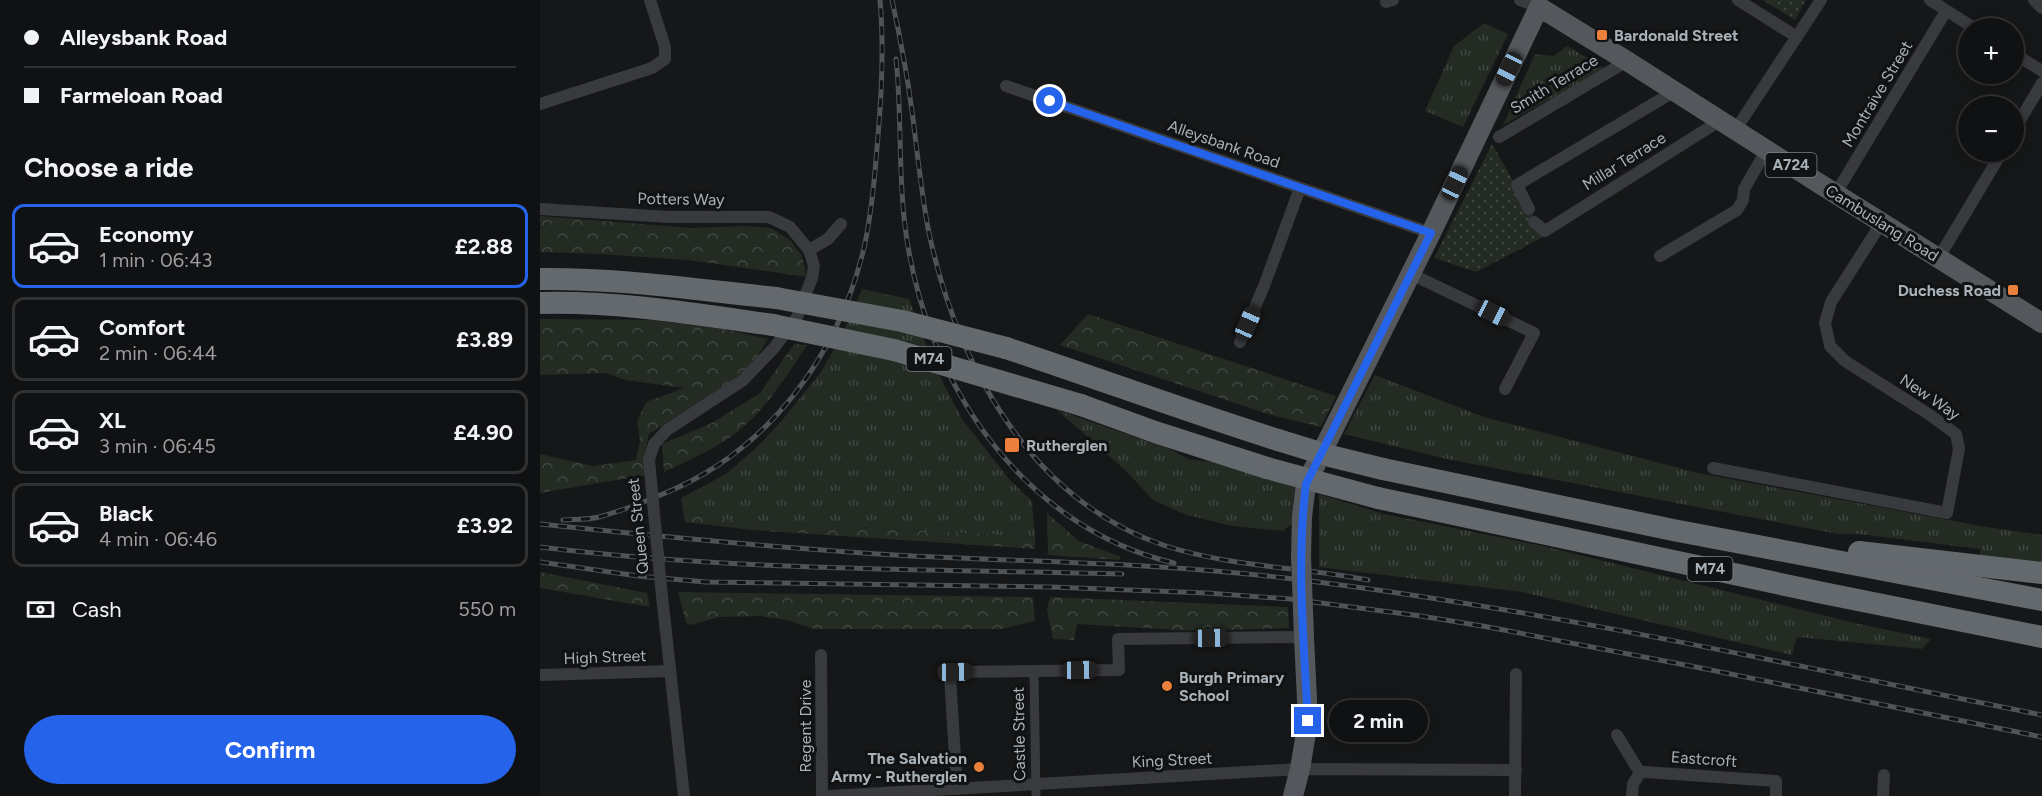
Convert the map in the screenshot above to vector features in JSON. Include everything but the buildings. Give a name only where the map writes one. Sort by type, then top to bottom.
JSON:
[{"type":"highway","name":"M74","points":[[540,279],[647,285],[776,298],[902,321],[1006,348],[1182,410],[1330,456],[1383,469],[1673,530],[2042,600]]},
{"type":"highway","name":"M74","points":[[540,303],[564,302],[663,310],[773,325],[894,350],[1081,405],[1155,432],[1267,468],[1378,498],[2042,637]]},
{"type":"highway","name":"M74","points":[[1673,530],[2042,573]]},
{"type":"highway","name":"M74","points":[[1594,544],[1791,601],[2042,651]]},
{"type":"main road","name":"Cambuslang Road","points":[[1540,2],[1627,61],[2042,323]]},
{"type":"main road","points":[[1293,796],[1308,721],[1301,556],[1306,484],[1431,233],[1540,2]]},
{"type":"street","points":[[540,104],[652,68],[665,60],[665,47],[650,0]]},
{"type":"street","points":[[1520,0],[1540,2]]},
{"type":"street","points":[[1738,0],[1797,38]]},
{"type":"street","points":[[1728,125],[1797,38],[1821,0]]},
{"type":"street","points":[[1930,0],[1958,18]]},
{"type":"street","points":[[2034,0],[2042,8]]},
{"type":"street","name":"Montraive Street","points":[[1836,193],[1946,11]]},
{"type":"street","points":[[2024,60],[2042,71]]},
{"type":"street","name":"Smith Terrace","points":[[1499,137],[1627,61]]},
{"type":"street","points":[[2024,114],[2042,84]]},
{"type":"street","name":"Alleysbank Road","points":[[1006,86],[1431,233]]},
{"type":"street","points":[[1529,209],[1517,185],[1675,91]]},
{"type":"street","name":"Millar Terrace","points":[[1534,222],[1545,231],[1728,125]]},
{"type":"street","points":[[1660,256],[1737,210],[1743,200],[1743,189],[1767,149]]},
{"type":"street","points":[[1938,259],[1996,162]]},
{"type":"street","points":[[1240,342],[1264,286],[1300,188]]},
{"type":"street","name":"Potters Way","points":[[540,209],[669,218],[769,217],[790,227],[809,250]]},
{"type":"street","name":"New Way","points":[[1713,468],[1947,513],[1959,449],[1956,434],[1845,361],[1830,346],[1825,323],[1832,302],[1882,222]]},
{"type":"street","points":[[809,250],[828,239],[841,224]]},
{"type":"street","name":"Queen Street","points":[[684,796],[649,460],[654,444],[667,430],[742,381],[774,348],[797,316],[812,278],[814,266],[809,250]]},
{"type":"street","points":[[1411,274],[1534,333],[1505,389]]},
{"type":"street","points":[[957,789],[950,676],[955,672],[1119,670],[1118,639],[1304,637]]},
{"type":"street","name":"Regent Drive","points":[[821,655],[822,796]]},
{"type":"street","name":"High Street","points":[[540,675],[670,671]]},
{"type":"street","name":"Castle Street","points":[[1034,671],[1035,790]]},
{"type":"street","points":[[1515,796],[1516,674]]},
{"type":"street","points":[[1617,735],[1640,773],[1633,784],[1632,796]]},
{"type":"street","name":"King Street","points":[[831,796],[957,789],[1035,790],[1300,770],[1516,770]]},
{"type":"street","name":"Eastcroft","points":[[1640,773],[1776,781],[1776,796]]},
{"type":"street","points":[[1883,796],[1884,775]]},
{"type":"green space","points":[[1763,0],[1806,0],[1795,20]]},
{"type":"green space","points":[[1484,23],[1508,34],[1463,127],[1425,111],[1454,46]]},
{"type":"green space","points":[[1567,46],[1606,69],[1503,125],[1535,54],[1553,56]]},
{"type":"green space","points":[[1492,144],[1545,236],[1476,272],[1434,258]]},
{"type":"green space","points":[[540,216],[692,228],[744,226],[771,228],[790,240],[802,256],[807,277],[688,260],[540,252]]},
{"type":"green space","points":[[862,289],[909,299],[934,365],[962,419],[1009,479],[1032,501],[1035,537],[728,520],[683,512],[681,498],[726,474],[757,447],[821,372],[843,333]]},
{"type":"green space","points":[[1088,314],[1336,396],[1321,427],[1271,415],[1060,345]]},
{"type":"green space","points":[[540,319],[652,320],[723,329],[768,339],[754,362],[734,380],[649,434],[644,458],[646,475],[540,493],[540,454],[593,466],[636,460],[640,441],[637,422],[646,402],[684,388],[625,380],[606,373],[540,375]]},
{"type":"green space","points":[[794,344],[807,345],[789,373],[745,425],[718,445],[664,472],[662,444],[712,423],[760,393]]},
{"type":"green space","points":[[1375,375],[1484,417],[1698,473],[1986,527],[2042,535],[2042,564],[1980,555],[1980,549],[1859,534],[1838,534],[1447,459],[1344,434]]},
{"type":"green space","points":[[1057,410],[1170,449],[1191,460],[1213,462],[1296,487],[1292,524],[1283,531],[1232,526],[1187,515],[1154,501],[1125,470]]},
{"type":"green space","points":[[1319,494],[1384,514],[1543,546],[1859,624],[1931,639],[1922,649],[1797,637],[1792,655],[1522,592],[1319,567]]},
{"type":"green space","points":[[683,512],[728,520],[1035,537],[1035,549],[752,530],[685,522]]},
{"type":"green space","points":[[1047,513],[1079,541],[1121,557],[1120,560],[1048,555]]},
{"type":"green space","points":[[540,572],[647,593],[650,607],[540,588]]},
{"type":"green space","points":[[678,592],[1033,597],[1035,621],[1001,629],[814,629],[787,620],[760,616],[718,617],[691,625],[686,623]]},
{"type":"green space","points":[[1050,597],[1288,607],[1289,628],[1197,631],[1077,624],[1074,640],[1053,639],[1047,610]]},
{"type":"railway","points":[[563,520],[594,518],[615,512],[663,494],[701,476],[735,453],[766,426],[793,396],[817,362],[852,288],[867,234],[881,102],[880,0]]},
{"type":"railway","points":[[892,0],[908,83],[928,228],[940,278],[957,327],[979,374],[1005,419],[1036,459],[1073,495],[1115,524],[1163,545],[1213,558],[1368,580]]},
{"type":"railway","points":[[896,59],[905,226],[916,283],[933,338],[957,390],[988,438],[1025,480],[1069,516],[1118,544],[1174,563]]},
{"type":"railway","points":[[540,524],[819,550],[1145,566],[1238,573],[1380,590],[1570,621],[2042,715]]},
{"type":"railway","points":[[540,547],[612,555],[758,565],[1122,574]]},
{"type":"railway","points":[[540,562],[638,576],[706,582],[1051,587],[1207,593],[1290,599],[1488,627],[2042,737]]},
{"type":"place","name":"Bardonald Street","points":[[1602,35]]},
{"type":"place","name":"Duchess Road","points":[[2013,290]]},
{"type":"place","name":"Rutherglen","points":[[1012,445]]},
{"type":"place","name":"Burgh Primary School","points":[[1167,686]]},
{"type":"place","name":"The Salvation Army - Rutherglen","points":[[979,767]]},
{"type":"route","points":[[1050,101],[1431,233],[1306,484],[1301,556],[1308,721]]}]
